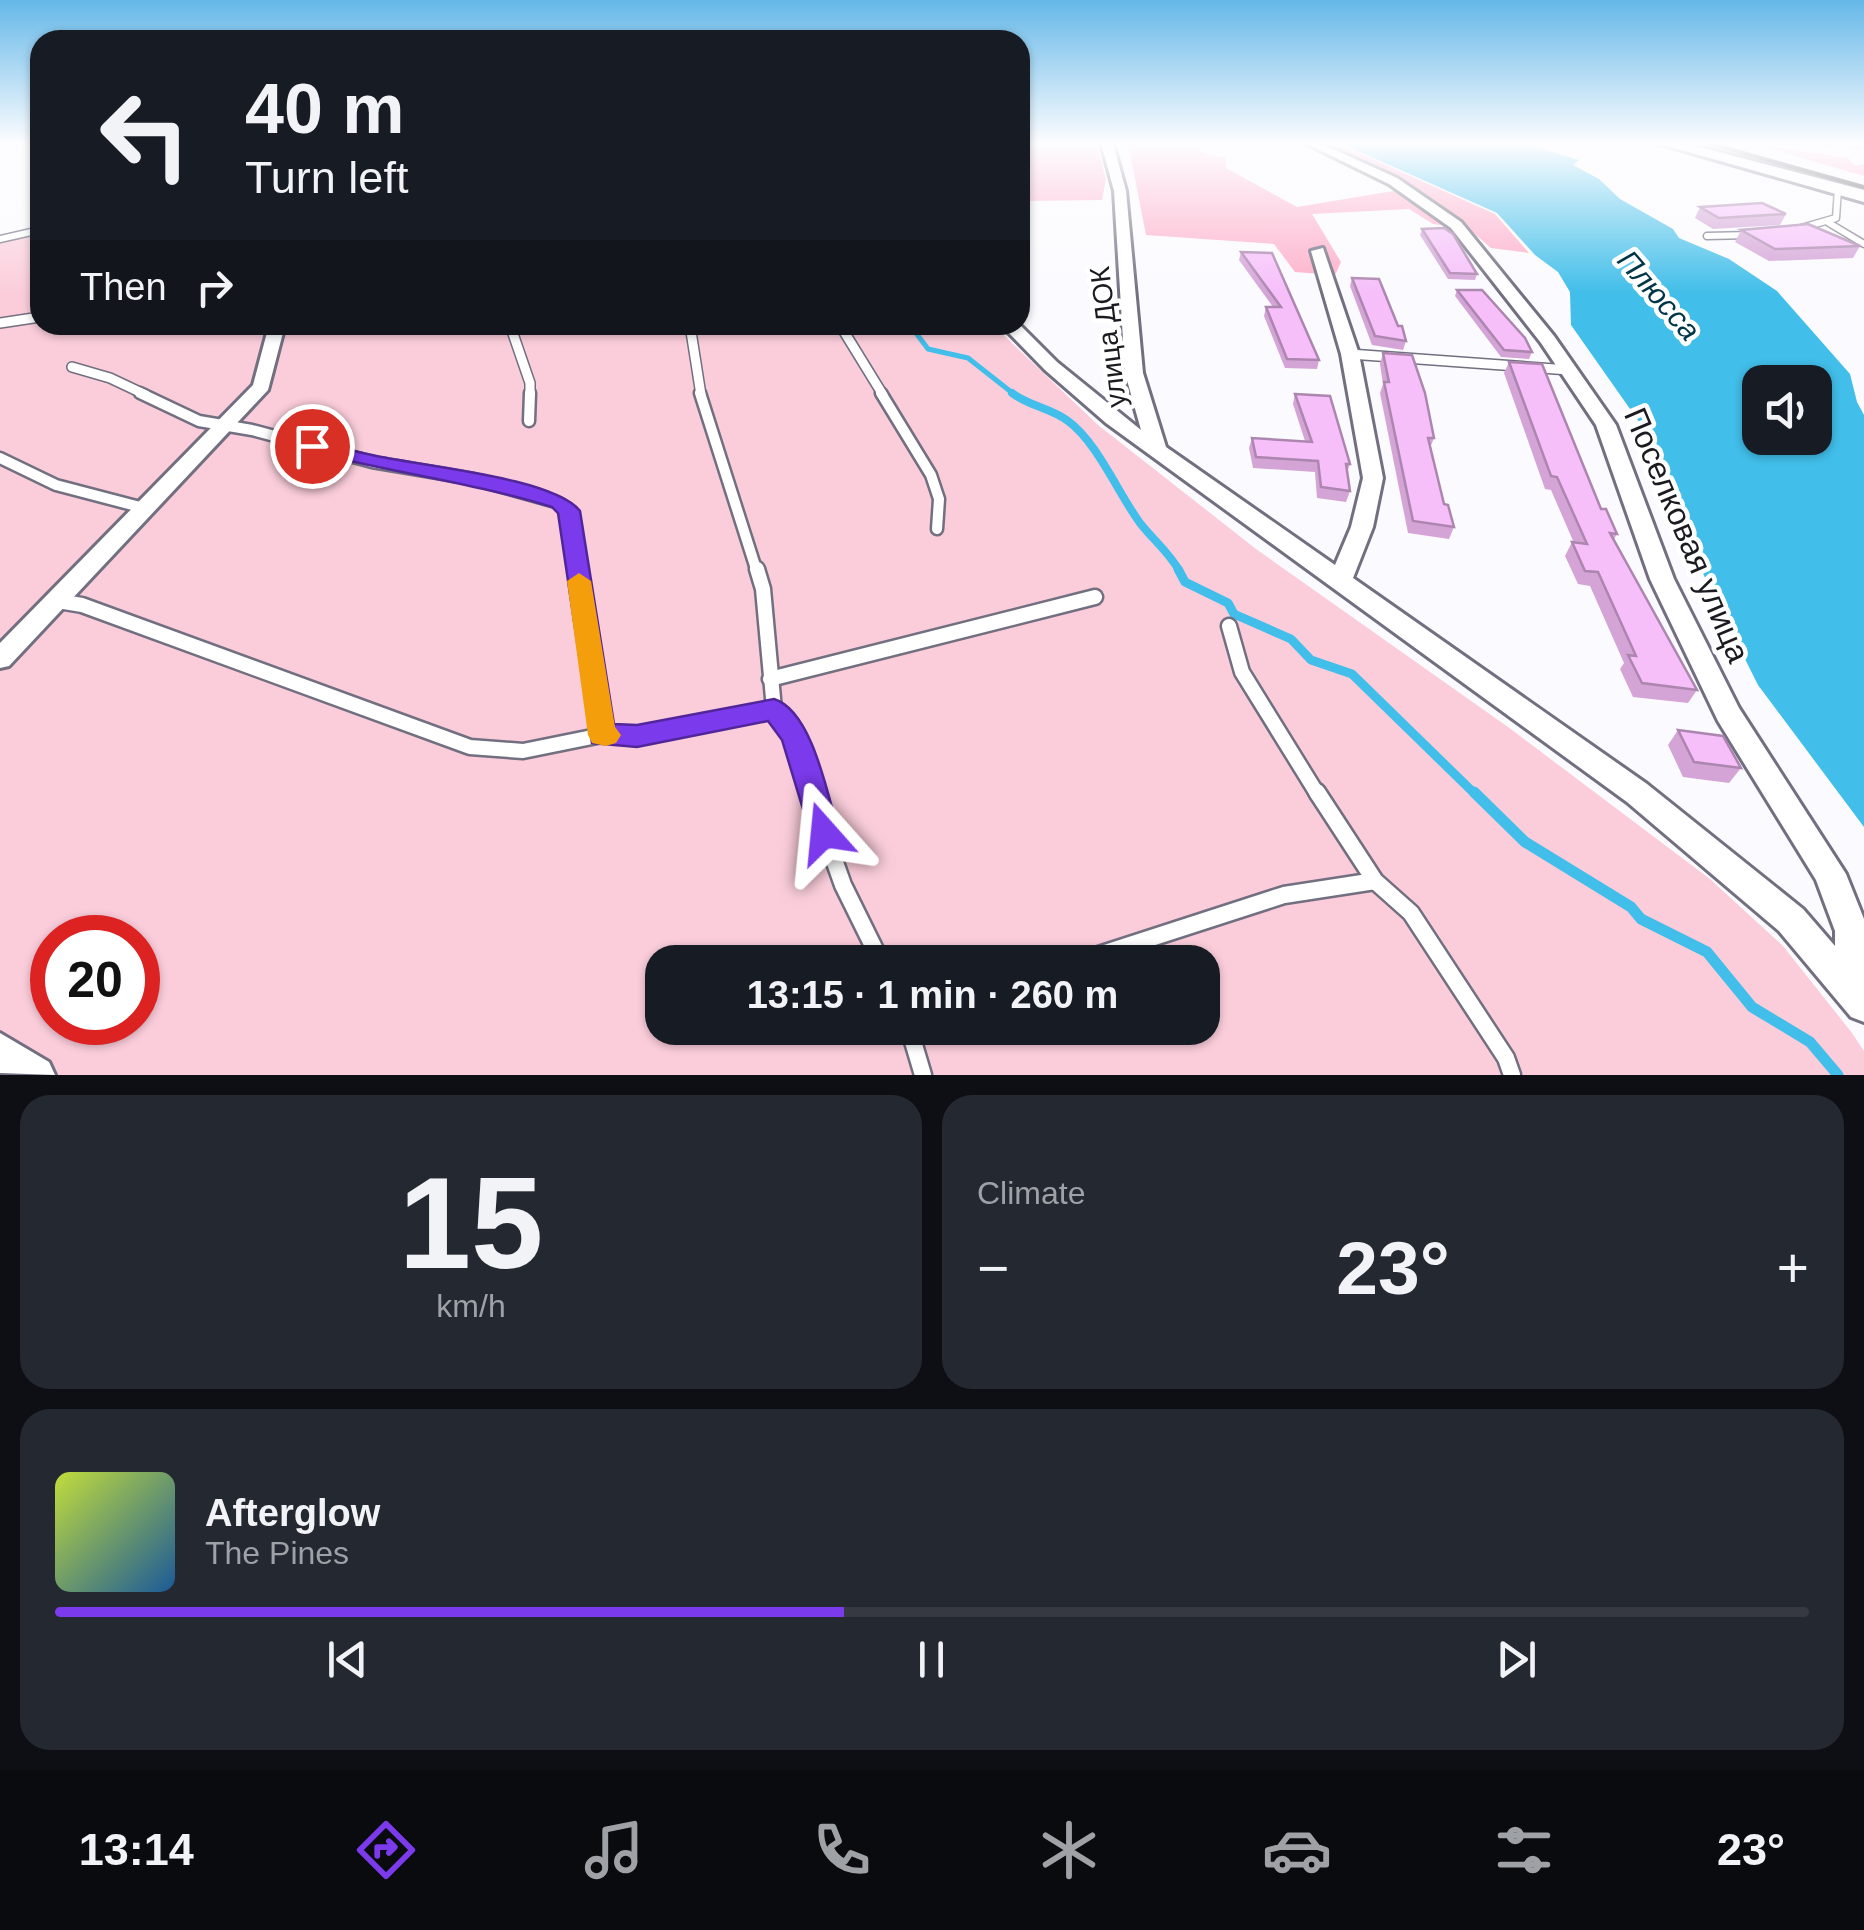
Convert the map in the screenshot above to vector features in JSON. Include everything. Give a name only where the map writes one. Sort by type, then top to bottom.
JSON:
[{"type":"street","name":"улица ДОК","points":[[1120,193],[1134,373],[1157,451]]},
{"type":"street","name":"Поселковая улица","points":[[1410,193],[1456,225],[1570,370],[1606,425],[1662,579],[1728,714],[1830,874],[1852,931],[1859,997]]},
{"type":"street","points":[[1318,251],[1350,354],[1373,478],[1362,526],[1341,579]]},
{"type":"street","points":[[0,659],[9,634],[54,600],[227,427],[262,386],[275,335]]},
{"type":"street","name":"улица ДОК","points":[[1021,335],[1066,378],[1157,451]]},
{"type":"street","name":"Поселковая улица","points":[[1157,451],[1637,793],[1791,920],[1859,997]]},
{"type":"street","points":[[0,1050],[36,1075]]},
{"type":"lane","points":[[1794,230],[1836,218],[1836,193]]},
{"type":"lane","points":[[1829,223],[1864,244]]},
{"type":"lane","points":[[0,239],[30,232]]},
{"type":"lane","points":[[1706,236],[1756,235]]},
{"type":"lane","points":[[0,323],[30,318]]},
{"type":"lane","points":[[513,335],[530,383],[529,421]]},
{"type":"lane","points":[[692,335],[702,403],[763,589],[774,709],[795,736],[814,807],[837,870],[873,945]]},
{"type":"lane","points":[[846,335],[931,475],[939,499],[937,529]]},
{"type":"lane","points":[[1350,354],[1570,370]]},
{"type":"lane","points":[[72,367],[110,378],[199,421],[372,462],[472,479],[560,503],[568,511],[602,735]]},
{"type":"lane","points":[[0,458],[21,465],[56,486],[144,508]]},
{"type":"lane","points":[[770,680],[1095,597]]},
{"type":"lane","points":[[54,600],[82,605],[470,746],[523,751],[602,735],[637,736],[774,709]]},
{"type":"lane","points":[[1229,626],[1242,672],[1375,881],[1410,913],[1506,1058],[1512,1075]]},
{"type":"lane","points":[[1129,945],[1284,894],[1375,881]]},
{"type":"lane","points":[[914,1045],[924,1075]]},
{"type":"shaded area","points":[[1030,193],[1103,193],[1102,200],[1030,201]]},
{"type":"shaded area","points":[[1138,193],[1272,193],[1297,207],[1380,193],[1449,193],[1495,214],[1529,253],[1491,248],[1469,229],[1433,224],[1409,209],[1312,214],[1341,262],[1335,275],[1295,272],[1274,244],[1146,235]]},
{"type":"shaded area","points":[[30,230],[30,335],[1004,335],[1098,425],[1256,549],[1508,727],[1710,879],[1783,946],[1852,1033],[1864,1051],[1864,1075],[0,1075],[0,238]]},
{"type":"water","name":"Плюсса","points":[[1453,193],[1614,193],[1673,229],[1679,238],[1729,259],[1777,291],[1850,374],[1864,415],[1864,827],[1758,685],[1708,585],[1642,426],[1571,325],[1570,292],[1558,272],[1535,255],[1497,213]]},
{"type":"building","points":[[1762,203],[1786,214],[1719,218],[1700,207]]},
{"type":"building","points":[[1808,224],[1860,246],[1775,249],[1741,230]]},
{"type":"building","points":[[1444,228],[1453,234],[1477,274],[1450,273],[1422,229]]},
{"type":"building","points":[[1241,252],[1272,253],[1319,360],[1287,359],[1266,307],[1281,307]]},
{"type":"building","points":[[1352,278],[1379,279],[1406,341],[1375,336]]},
{"type":"building","points":[[1457,290],[1482,290],[1525,338],[1532,352],[1504,350]]},
{"type":"building","points":[[1383,353],[1412,355],[1425,393],[1434,438],[1428,438],[1444,504],[1448,505],[1454,527],[1413,521],[1384,382],[1389,382]]},
{"type":"building","points":[[1509,362],[1542,364],[1601,509],[1606,509],[1617,534],[1610,533],[1697,690],[1642,683],[1628,655],[1636,656],[1598,572],[1585,571],[1572,542],[1587,544],[1557,477],[1551,476]]},
{"type":"building","points":[[1295,394],[1330,396],[1350,464],[1346,464],[1350,491],[1321,487],[1318,461],[1256,457],[1252,438],[1312,442]]},
{"type":"building","points":[[1678,730],[1723,736],[1741,768],[1694,762]]},
{"type":"waterway","points":[[918,335],[928,349],[968,358],[1014,394]]},
{"type":"waterway","points":[[1014,394],[1079,430],[1140,523],[1178,570]]},
{"type":"waterway","points":[[1178,570],[1185,582],[1228,603],[1234,614],[1291,639],[1311,660],[1352,674],[1476,795]]},
{"type":"waterway","points":[[1474,792],[1525,842],[1631,907],[1641,919],[1707,952],[1752,1007],[1810,1042],[1838,1075]]},
{"type":"slow traffic","points":[[579,581],[602,735],[606,735]]},
{"type":"route","points":[[312,446],[372,462],[508,487],[560,503],[568,511],[602,735],[637,736],[774,709],[795,736],[824,833]]}]
